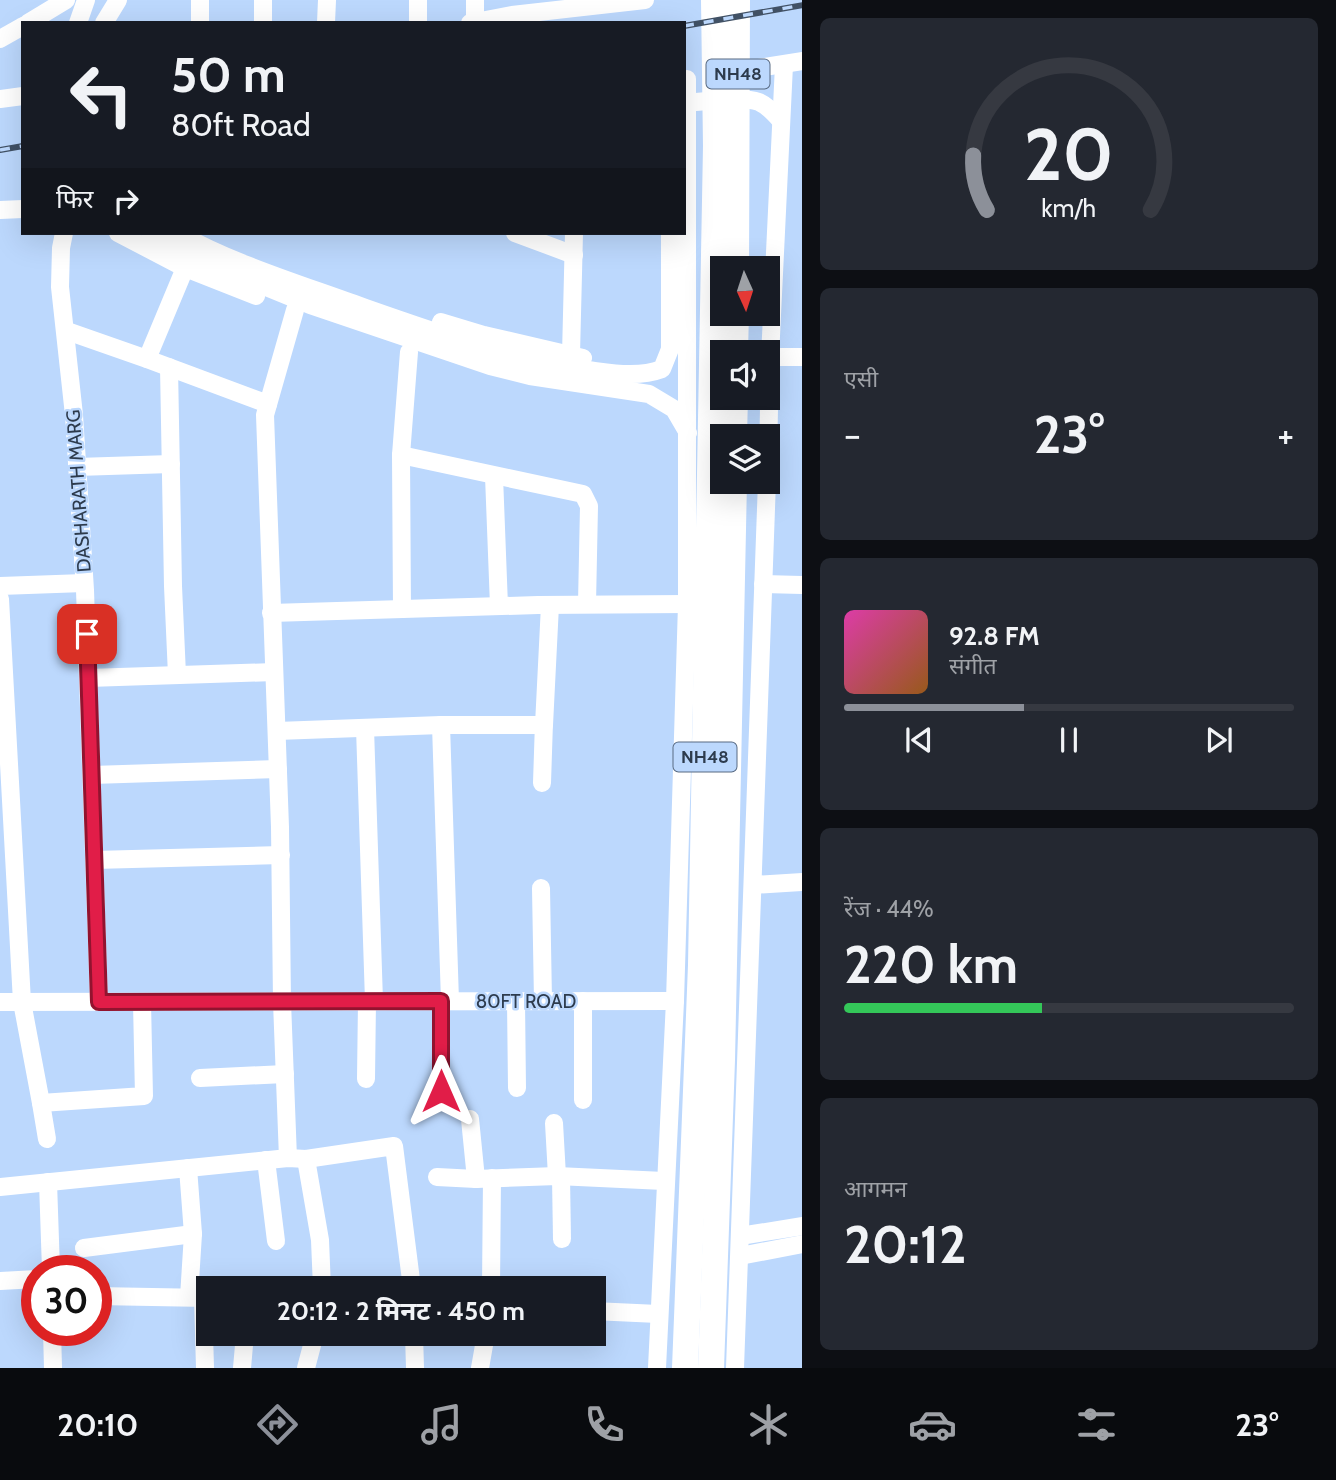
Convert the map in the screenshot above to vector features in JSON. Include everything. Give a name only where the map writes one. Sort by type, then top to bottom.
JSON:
[{"type":"highway","name":"NH48","points":[[714,0],[735,256]]},
{"type":"highway","name":"NH48","points":[[685,1368],[701,965],[727,147],[737,0]]},
{"type":"highway","name":"NH48","points":[[711,1368],[722,1060],[734,494]]},
{"type":"street","points":[[31,21],[66,0]]},
{"type":"street","points":[[79,21],[86,0]]},
{"type":"street","points":[[94,21],[103,0]]},
{"type":"street","points":[[105,21],[118,0]]},
{"type":"street","points":[[200,0],[200,21]]},
{"type":"street","points":[[263,0],[263,21]]},
{"type":"street","points":[[326,21],[327,0]]},
{"type":"street","points":[[418,0],[418,21]]},
{"type":"street","points":[[472,21],[475,0]]},
{"type":"street","points":[[476,21],[544,6],[645,0]]},
{"type":"street","points":[[0,40],[21,27]]},
{"type":"street","points":[[657,1368],[664,1181],[675,1001],[687,604],[686,79],[802,61]]},
{"type":"street","points":[[771,340],[784,65]]},
{"type":"street","points":[[0,99],[21,96]]},
{"type":"street","points":[[686,103],[745,100],[758,102],[781,121]]},
{"type":"street","points":[[0,210],[21,209]]},
{"type":"street","name":"DASHARATH MARG","points":[[64,235],[60,287],[66,331],[85,583],[99,1002]]},
{"type":"street","points":[[122,235],[185,268],[410,352],[505,380],[561,393],[630,401],[649,394]]},
{"type":"street","points":[[154,235],[200,260],[310,305],[490,366],[610,373],[654,372],[662,369],[667,358],[670,349],[670,235]]},
{"type":"street","points":[[182,235],[299,284],[529,368],[649,394],[674,409],[688,434]]},
{"type":"street","points":[[207,235],[454,326],[595,361],[610,373]]},
{"type":"street","points":[[520,235],[574,256]]},
{"type":"street","points":[[571,355],[574,235]]},
{"type":"street","points":[[147,359],[185,268]]},
{"type":"street","points":[[295,310],[264,415],[281,855],[285,1074],[297,1158],[320,1240],[322,1276]]},
{"type":"street","points":[[66,331],[268,404]]},
{"type":"street","points":[[402,609],[401,456],[410,352]]},
{"type":"street","points":[[780,357],[802,357]]},
{"type":"street","points":[[169,367],[177,675]]},
{"type":"street","points":[[401,456],[583,494],[589,506],[587,604]]},
{"type":"street","points":[[77,467],[171,464]]},
{"type":"street","points":[[494,476],[499,606]]},
{"type":"street","points":[[735,1368],[766,494]]},
{"type":"street","points":[[0,586],[85,583]]},
{"type":"street","points":[[763,584],[802,585]]},
{"type":"street","points":[[0,598],[7,883],[22,1002],[47,1139]]},
{"type":"street","points":[[271,613],[587,604],[687,604]]},
{"type":"street","points":[[542,783],[550,605]]},
{"type":"street","points":[[88,678],[274,672]]},
{"type":"street","points":[[277,731],[544,725],[544,722]]},
{"type":"street","points":[[441,726],[445,1001],[441,1091]]},
{"type":"street","points":[[365,728],[370,1002],[366,1079]]},
{"type":"street","points":[[92,775],[278,769]]},
{"type":"street","points":[[94,860],[281,855]]},
{"type":"street","points":[[753,885],[802,882]]},
{"type":"street","points":[[541,888],[543,1001]]},
{"type":"street","points":[[516,1001],[517,1088]]},
{"type":"street","points":[[583,1001],[583,1100]]},
{"type":"street","name":"80FT ROAD","points":[[0,1002],[675,1001]]},
{"type":"street","points":[[41,1103],[145,1104],[142,1002]]},
{"type":"street","points":[[200,1078],[285,1074]]},
{"type":"street","points":[[470,1119],[484,1179],[490,1276]]},
{"type":"street","points":[[554,1123],[562,1239]]},
{"type":"street","points":[[0,1187],[394,1146],[410,1276]]},
{"type":"street","points":[[266,1160],[276,1241]]},
{"type":"street","points":[[188,1168],[197,1276]]},
{"type":"street","points":[[437,1177],[484,1179],[559,1176],[664,1181]]},
{"type":"street","points":[[48,1182],[50,1255]]},
{"type":"street","points":[[740,1236],[802,1226]]},
{"type":"street","points":[[84,1248],[192,1234]]},
{"type":"street","points":[[740,1256],[802,1244]]},
{"type":"street","points":[[0,1281],[21,1280]]},
{"type":"street","points":[[112,1296],[196,1297]]},
{"type":"street","points":[[606,1312],[659,1314]]},
{"type":"street","points":[[52,1346],[53,1368]]},
{"type":"street","points":[[203,1346],[205,1368]]},
{"type":"street","points":[[242,1368],[244,1346]]},
{"type":"street","points":[[306,1368],[311,1346]]},
{"type":"street","points":[[414,1346],[415,1368]]},
{"type":"street","points":[[480,1368],[484,1346]]},
{"type":"railway","points":[[686,26],[802,5]]},
{"type":"railway","points":[[0,150],[21,146]]},
{"type":"route","points":[[87,634],[99,1002],[441,1001],[441,1091]]}]
